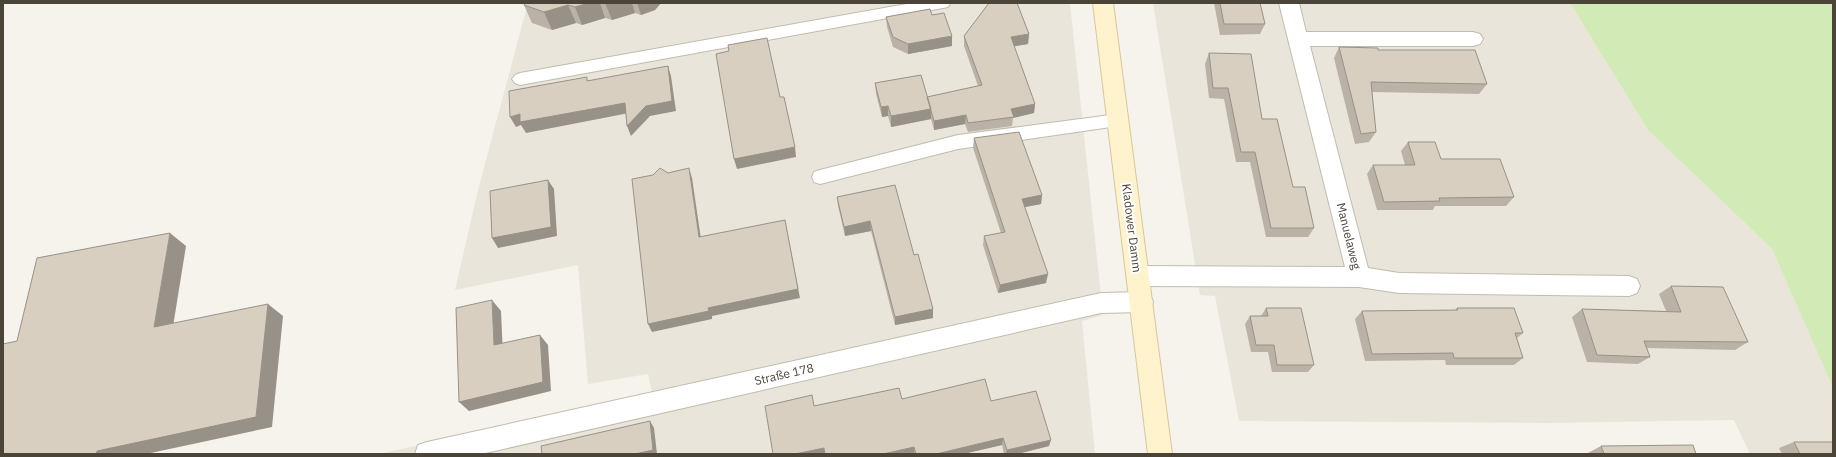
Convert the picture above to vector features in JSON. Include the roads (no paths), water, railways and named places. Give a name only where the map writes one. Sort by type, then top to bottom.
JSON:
[{"type":"main road","name":"Kladower Damm","points":[[1103,3],[1142,302],[1160,454]]},
{"type":"street","name":"Manuelaweg","points":[[1138,276],[1359,278],[1290,3]]},
{"type":"street","points":[[1299,39],[1473,40]]},
{"type":"street","points":[[1359,278],[1399,283],[1629,286]]},
{"type":"street","name":"Straße 178","points":[[427,454],[1101,303],[1142,302]]},
{"type":"lane","points":[[520,79],[943,3]]},
{"type":"lane","points":[[820,177],[958,142],[1118,120]]}]
